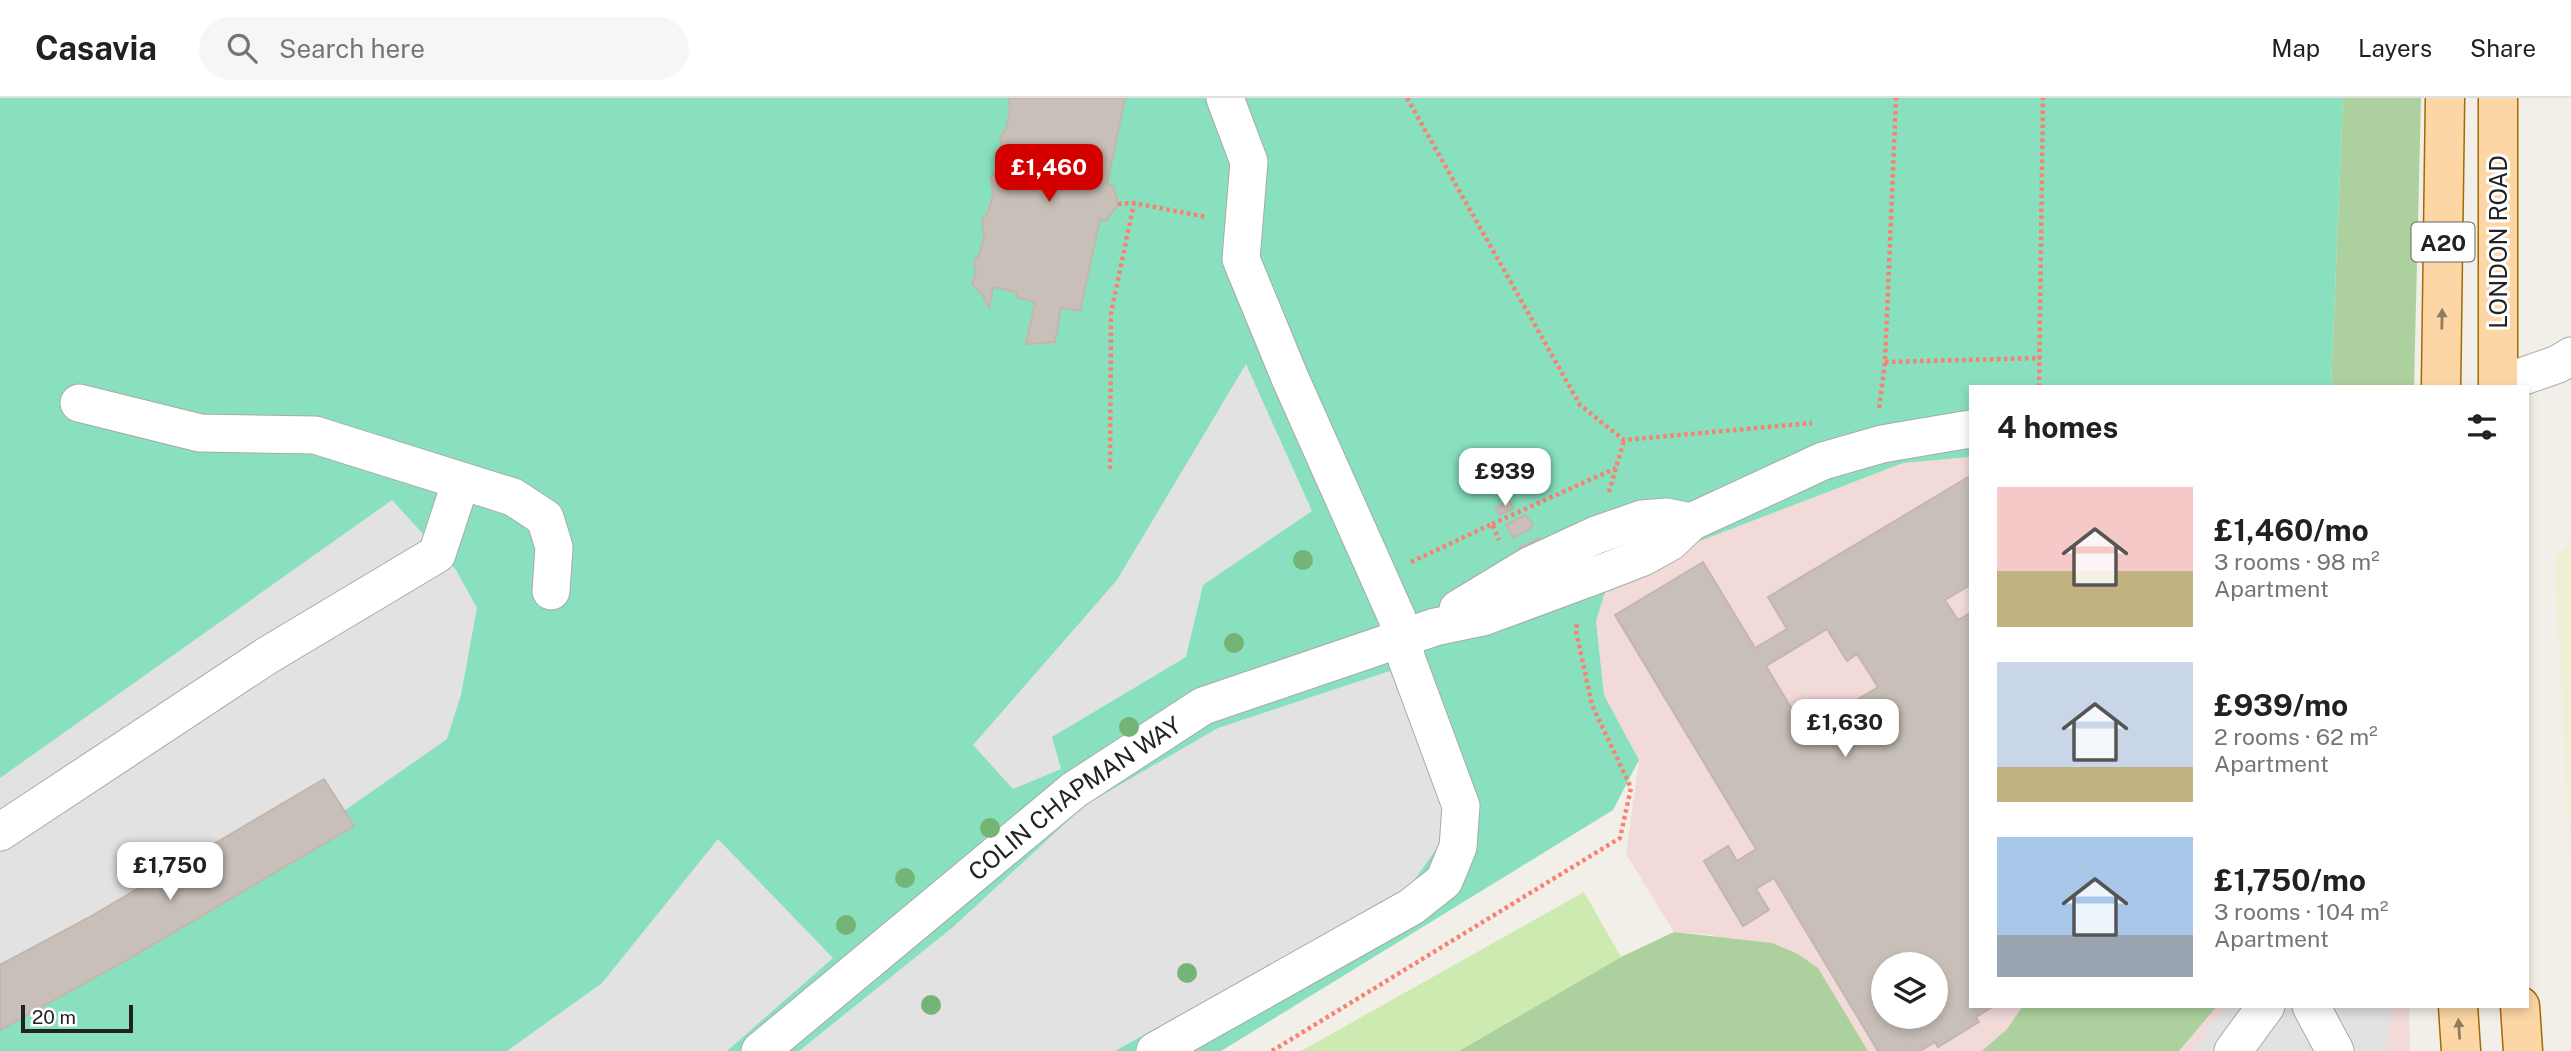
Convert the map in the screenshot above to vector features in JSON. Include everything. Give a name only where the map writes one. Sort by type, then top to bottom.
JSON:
[{"type":"main road","name":"A20","points":[[2441,385],[2445,98]]},
{"type":"main road","name":"LONDON ROAD","points":[[2498,98],[2498,385]]},
{"type":"main road","points":[[2458,1008],[2461,1051]]},
{"type":"main road","points":[[2520,1008],[2523,1051]]},
{"type":"lane","points":[[1155,1051],[1411,907],[1444,880],[1458,847],[1461,806],[1407,660],[1419,633],[1397,618],[1290,379],[1241,259],[1249,162],[1225,98]]},
{"type":"lane","points":[[2501,385],[2558,364],[2571,356]]},
{"type":"lane","points":[[79,403],[200,433],[316,435],[513,497],[544,518],[554,547],[551,591]]},
{"type":"lane","name":"COLIN CHAPMAN WAY","points":[[760,1051],[1074,790],[1203,706],[1419,633],[1483,617],[1584,580],[1643,556],[1670,542],[1691,522],[1822,461],[1882,444],[1969,429]]},
{"type":"lane","points":[[0,832],[268,655],[437,554],[461,481]]},
{"type":"lane","name":"COLIN CHAPMAN WAY","points":[[1419,633],[1529,566],[1596,536],[1642,519],[1666,517],[1691,522]]},
{"type":"lane","points":[[2233,1051],[2265,1008]]},
{"type":"lane","points":[[2312,1008],[2335,1051]]},
{"type":"path","points":[[1407,98],[1580,405],[1624,440],[1824,422]]},
{"type":"path","points":[[1882,444],[1878,416],[1885,362],[1896,98]]},
{"type":"path","points":[[2039,385],[2043,98]]},
{"type":"path","points":[[1110,469],[1111,313],[1134,203]]},
{"type":"path","points":[[1118,204],[1134,203],[1244,224]]},
{"type":"path","points":[[1885,362],[2041,358]]},
{"type":"path","points":[[1379,577],[1615,468]]},
{"type":"path","points":[[1492,524],[1501,543]]},
{"type":"path","points":[[1272,1051],[1620,838],[1632,788],[1592,705],[1576,631],[1584,580]]},
{"type":"shaded area","points":[[1246,364],[1312,511],[1203,585],[1186,657],[1052,737],[1061,769],[1013,789],[973,745],[1117,580]]},
{"type":"shaded area","points":[[1969,457],[1969,1008],[2409,1008],[2410,1051],[1790,1051],[1714,935],[1674,932],[1626,854],[1639,760],[1604,695],[1596,621],[1605,592],[1695,543],[1903,463]]},
{"type":"shaded area","points":[[392,500],[456,570],[477,608],[461,695],[447,739],[344,811],[324,779],[88,918],[0,965],[0,778]]},
{"type":"shaded area","points":[[1390,671],[1444,799],[1442,841],[1408,889],[1115,1051],[799,1051],[953,927],[1085,805],[1218,728]]},
{"type":"shaded area","points":[[718,839],[833,958],[727,1051],[507,1051],[602,983]]},
{"type":"shaded area","points":[[2225,1008],[2392,1008],[2386,1051],[2193,1051]]},
{"type":"green space","points":[[0,98],[2343,98],[2331,385],[1969,385],[1969,457],[1903,463],[1695,543],[1605,592],[1596,621],[1604,695],[1639,760],[1613,810],[1221,1051],[0,1051]]},
{"type":"green space","points":[[2343,98],[2421,98],[2414,385],[2331,385]]},
{"type":"green space","points":[[2571,542],[2571,864],[2554,558]]},
{"type":"green space","points":[[1584,892],[1621,957],[1459,1051],[1301,1051]]},
{"type":"green space","points":[[1674,932],[1772,943],[1798,954],[1818,968],[1868,1051],[1459,1051],[1621,957]]},
{"type":"green space","points":[[2022,1008],[2215,1008],[2179,1051],[1982,1051],[2007,1029]]},
{"type":"building","points":[[1009,98],[1125,98],[1107,184],[1113,186],[1118,204],[1106,221],[1100,219],[1080,311],[1061,307],[1055,342],[1026,344],[1035,302],[1016,297],[1017,292],[993,287],[989,308],[982,294],[972,284],[976,273],[974,261],[980,253],[984,236],[982,220],[988,212],[993,195],[991,178],[997,170],[1002,149],[1000,137],[1006,129],[1010,113]]},
{"type":"building","points":[[1969,477],[1969,586],[1945,600],[1958,620],[1969,614],[1969,1008],[1991,1008],[1976,1017],[1979,1022],[1938,1047],[1935,1042],[1920,1051],[1878,1051],[1774,878],[1756,889],[1769,910],[1743,926],[1704,861],[1728,846],[1737,861],[1756,849],[1615,615],[1703,562],[1755,648],[1787,629],[1768,597]],"holes":[[[1827,629],[1847,661],[1857,654],[1878,687],[1805,731],[1766,666]]]},
{"type":"building","points":[[1509,501],[1513,509],[1500,515],[1496,508]]},
{"type":"building","points":[[1525,515],[1533,524],[1530,529],[1513,538],[1506,525]]},
{"type":"building","points":[[1539,538],[1547,547],[1525,561],[1519,548]]},
{"type":"building","points":[[324,779],[354,826],[125,961],[0,1030],[0,965],[88,918]]}]
